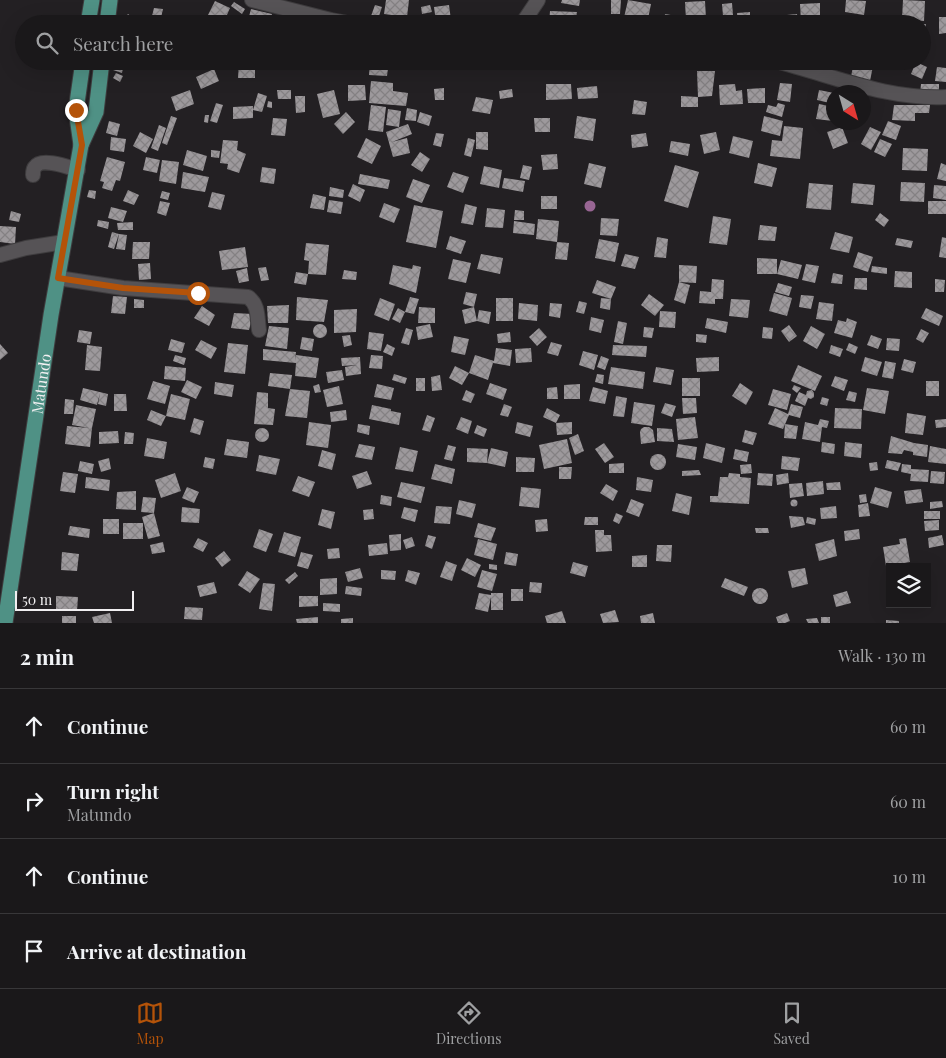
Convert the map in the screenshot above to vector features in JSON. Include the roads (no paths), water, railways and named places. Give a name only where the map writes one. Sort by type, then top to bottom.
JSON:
[{"type":"main road","points":[[90,15],[92,0]]},
{"type":"main road","points":[[108,15],[110,0]]},
{"type":"main road","points":[[82,70],[76,110],[82,145]]},
{"type":"main road","points":[[82,145],[96,112],[101,70]]},
{"type":"main road","name":"Matundo","points":[[5,623],[58,278],[82,145]]},
{"type":"street","points":[[252,0],[311,15]]},
{"type":"street","points":[[528,15],[538,0]]},
{"type":"street","points":[[806,70],[869,88],[908,96],[946,97]]},
{"type":"street","points":[[33,175],[36,165],[46,162],[78,170]]},
{"type":"street","points":[[0,255],[26,248],[64,242]]},
{"type":"street","points":[[58,278],[123,288],[248,296],[256,305],[259,330]]}]
